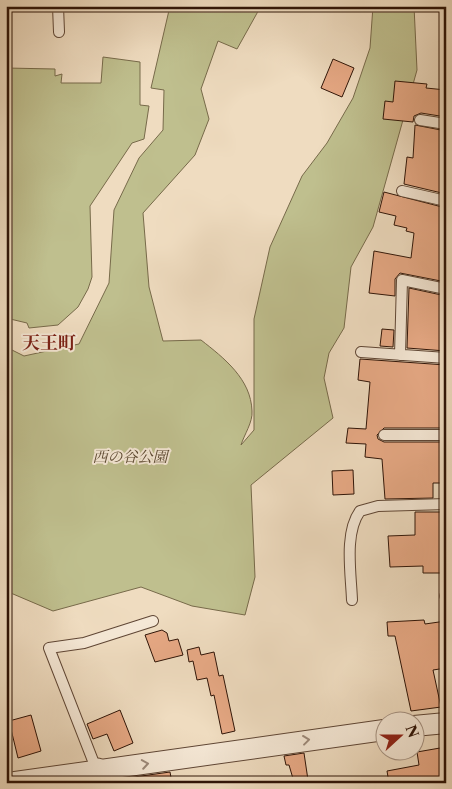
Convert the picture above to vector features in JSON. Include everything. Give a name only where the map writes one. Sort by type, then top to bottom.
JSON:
[{"type":"street","points":[[424,725],[446,723]]},
{"type":"street","points":[[8,783],[99,777],[301,740],[374,731]]},
{"type":"lane","points":[[58,6],[59,32]]},
{"type":"lane","points":[[420,120],[446,124]]},
{"type":"lane","points":[[402,192],[446,201]]},
{"type":"lane","points":[[400,355],[402,280],[446,289]]},
{"type":"lane","points":[[361,352],[446,358]]},
{"type":"lane","points":[[384,435],[446,435]]},
{"type":"lane","points":[[352,600],[351,542],[354,520],[360,511],[378,506],[446,504]]},
{"type":"lane","points":[[99,777],[49,648],[84,643],[153,621]]},
{"type":"green space","name":"西の谷公園","points":[[170,6],[261,6],[237,49],[218,41],[201,89],[209,119],[195,155],[143,213],[149,287],[163,341],[201,340],[235,370],[247,389],[252,411],[250,424],[241,445],[254,430],[254,319],[270,247],[302,176],[327,143],[353,98],[370,48],[373,6],[414,6],[417,70],[373,227],[351,267],[344,328],[329,353],[324,378],[333,418],[251,485],[255,577],[245,615],[192,606],[141,587],[53,611],[6,591],[6,347],[24,356],[79,344],[109,283],[114,210],[139,158],[163,130],[164,90],[151,88]]},
{"type":"green space","points":[[103,57],[140,62],[140,105],[149,106],[144,139],[132,143],[90,206],[92,277],[78,307],[58,325],[29,328],[27,323],[6,318],[6,68],[55,69],[55,76],[62,74],[61,83],[101,83]]},
{"type":"building","points":[[333,59],[354,68],[342,97],[321,88]]},
{"type":"building","points":[[395,81],[427,84],[426,88],[446,90],[446,117],[421,113],[414,116],[413,122],[383,119],[385,101],[393,102]]},
{"type":"building","points":[[415,125],[446,131],[446,194],[404,184],[407,157],[413,158]]},
{"type":"building","points":[[384,192],[446,208],[446,282],[400,273],[395,279],[395,296],[369,293],[374,251],[411,258],[414,233],[406,231],[407,228],[394,225],[396,216],[379,212]]},
{"type":"building","points":[[409,288],[446,296],[446,351],[407,348]]},
{"type":"building","points":[[382,329],[394,330],[393,347],[380,346]]},
{"type":"building","points":[[360,359],[446,365],[445,428],[384,428],[377,435],[378,439],[384,442],[446,442],[446,483],[433,483],[433,498],[385,499],[382,459],[365,457],[366,444],[346,443],[348,428],[366,429],[370,382],[358,380]]},
{"type":"building","points":[[353,470],[354,494],[333,495],[332,471]]},
{"type":"building","points":[[415,512],[446,512],[446,573],[423,573],[423,566],[390,567],[388,536],[415,535]]},
{"type":"building","points":[[424,620],[425,624],[446,621],[446,668],[433,670],[441,707],[411,711],[395,636],[388,636],[387,622]]},
{"type":"building","points":[[162,630],[167,633],[169,641],[178,639],[183,655],[155,662],[145,635]]},
{"type":"building","points":[[199,647],[201,655],[214,652],[219,676],[223,675],[235,731],[222,734],[214,695],[211,696],[207,678],[197,680],[193,661],[189,662],[187,650]]},
{"type":"building","points":[[120,710],[133,743],[114,751],[107,734],[93,739],[87,724]]},
{"type":"building","points":[[31,715],[41,751],[18,758],[9,721]]},
{"type":"building","points":[[440,748],[446,769],[444,772],[445,783],[389,783],[387,771],[419,765],[419,762],[424,762],[424,751]]},
{"type":"building","points":[[304,753],[308,780],[294,782],[284,756]]},
{"type":"building","points":[[170,772],[172,783],[121,783],[120,779]]},
{"type":"district","name":"天王町","points":[[49,343]]}]
